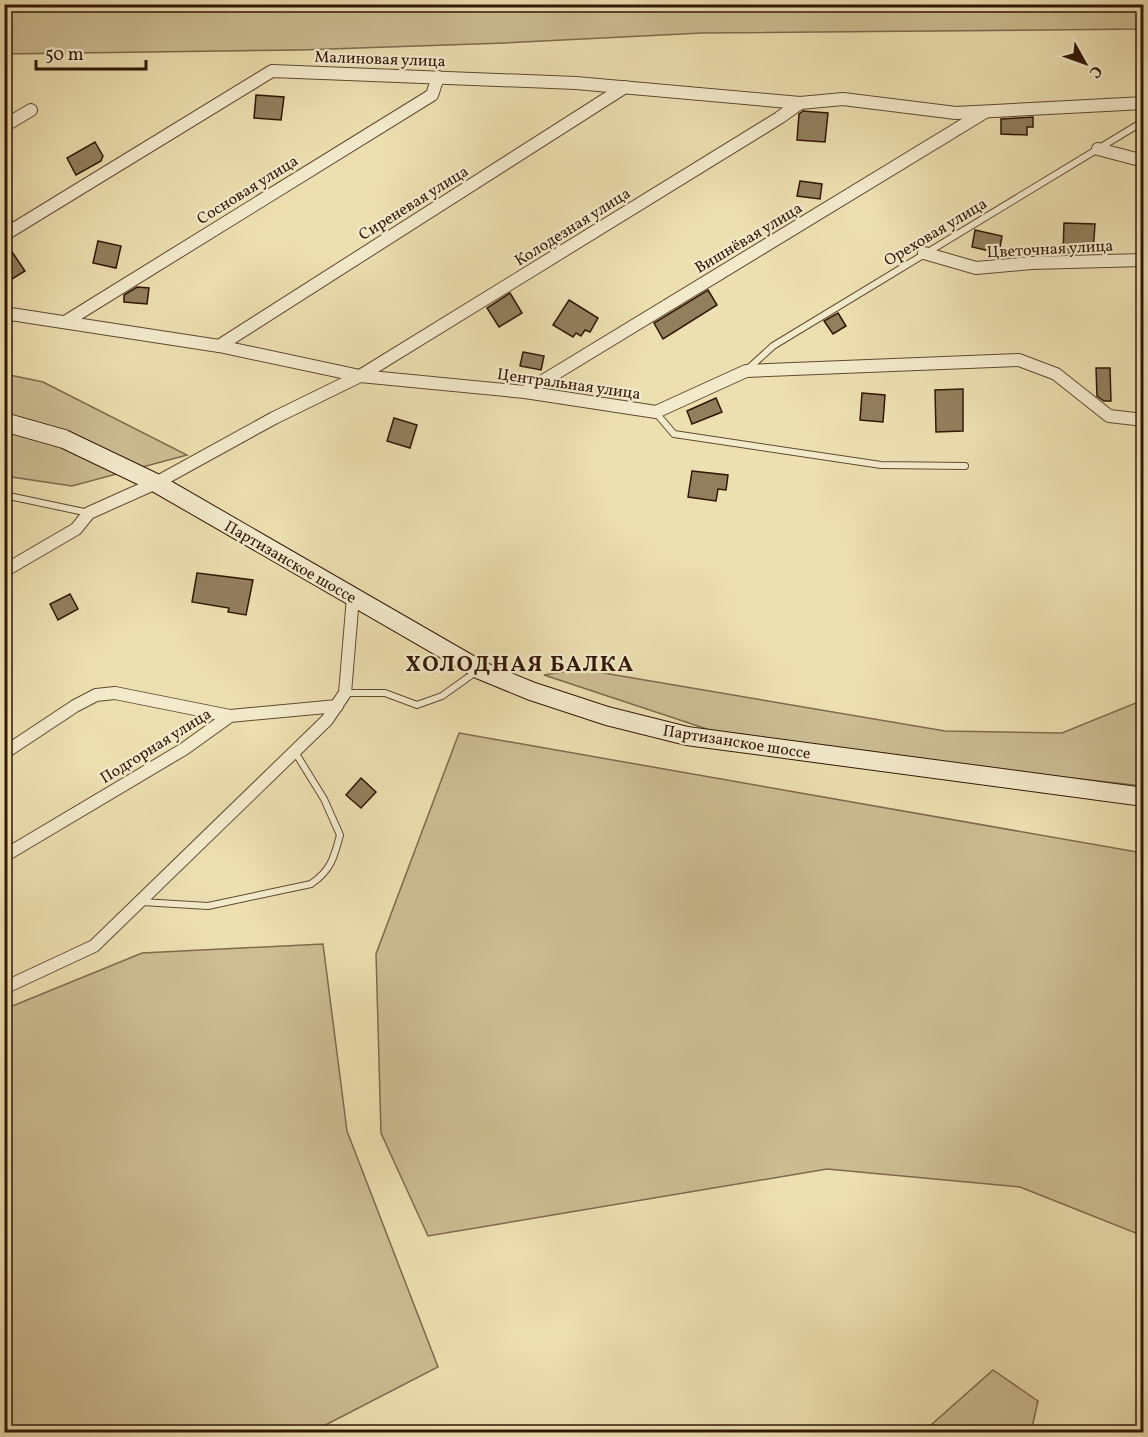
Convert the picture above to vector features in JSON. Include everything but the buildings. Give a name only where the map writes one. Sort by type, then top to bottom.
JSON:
[{"type":"main road","name":"Партизанское шоссе","points":[[4,422],[64,439],[156,483],[480,670],[531,691],[607,716],[687,736],[1143,797]]},
{"type":"street","name":"Малиновая улица","points":[[4,235],[272,71],[576,83],[800,103],[843,99],[956,112],[1143,103]]},
{"type":"street","name":"Сосновая улица","points":[[65,322],[432,94],[438,77]]},
{"type":"street","name":"Сиреневая улица","points":[[219,346],[625,87]]},
{"type":"street","name":"Колодезная улица","points":[[89,513],[156,483],[274,418],[360,376],[770,124],[800,103]]},
{"type":"street","points":[[4,126],[32,110]]},
{"type":"street","name":"Вишнёвая улица","points":[[525,392],[988,111]]},
{"type":"street","points":[[1098,149],[1143,161]]},
{"type":"street","name":"Цветочная улица","points":[[924,253],[976,268],[1031,263],[1143,261]]},
{"type":"street","name":"Центральная улица","points":[[4,313],[219,346],[360,376],[525,392],[656,412],[746,371],[1019,360],[1056,374],[1109,416],[1143,420]]},
{"type":"street","points":[[4,571],[76,529],[89,513]]},
{"type":"street","points":[[4,988],[94,946],[327,720],[345,693],[353,597]]},
{"type":"street","points":[[4,753],[75,706],[96,695],[115,693],[230,717]]},
{"type":"street","name":"Подгорная улица","points":[[4,856],[184,749],[230,717],[337,706]]},
{"type":"lane","name":"Ореховая улица","points":[[746,371],[774,346],[1143,121]]},
{"type":"lane","points":[[656,412],[674,434],[881,465],[965,466]]},
{"type":"lane","points":[[4,495],[89,513]]},
{"type":"lane","points":[[345,693],[385,693],[417,705],[442,696],[480,670]]},
{"type":"lane","points":[[139,902],[208,906],[311,884],[325,874],[334,857],[340,835],[324,800],[295,752]]},
{"type":"shaded area","points":[[5,4],[1143,4],[1143,29],[702,33],[300,50],[4,54]]},
{"type":"shaded area","points":[[5,374],[43,382],[187,455],[72,486],[5,476]]},
{"type":"shaded area","points":[[580,669],[945,731],[1062,733],[1143,700],[1143,786],[980,768],[710,730],[544,675]]},
{"type":"shaded area","points":[[459,733],[1137,852],[1143,851],[1143,1236],[1020,1187],[827,1169],[428,1236],[381,1133],[376,954]]},
{"type":"shaded area","points":[[323,944],[347,1131],[438,1367],[312,1432],[5,1432],[5,1009],[142,953]]},
{"type":"shaded area","points":[[993,1370],[1038,1401],[1031,1432],[923,1432]]},
{"type":"district","name":"ХОЛОДНАЯ БАЛКА","points":[[520,663]]}]
